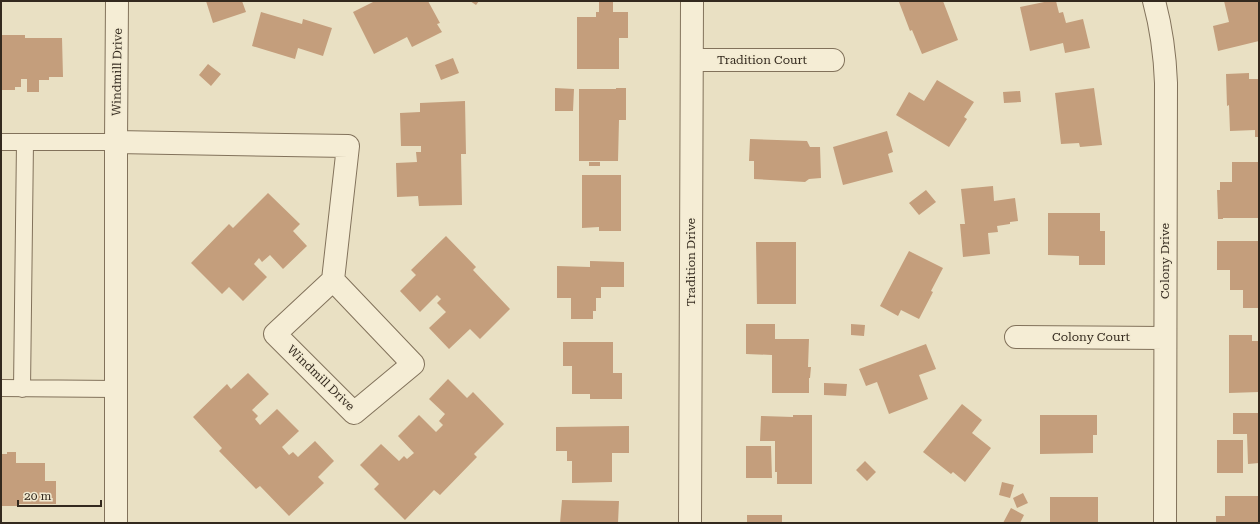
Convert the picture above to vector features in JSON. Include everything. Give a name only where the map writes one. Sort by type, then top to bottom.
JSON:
[{"type":"street","name":"Windmill Drive","points":[[116,523],[117,1]]},
{"type":"street","name":"Tradition Drive","points":[[690,523],[692,1]]},
{"type":"street","name":"Colony Drive","points":[[1154,1],[1165,64],[1166,83],[1165,523]]},
{"type":"street","name":"Tradition Court","points":[[692,60],[833,60]]},
{"type":"street","points":[[116,142],[348,146],[333,280]]},
{"type":"street","name":"Windmill Drive","points":[[333,280],[413,364],[354,413],[275,334],[333,280]]},
{"type":"street","name":"Colony Court","points":[[1016,337],[1165,338]]},
{"type":"lane","points":[[1,142],[116,142]]},
{"type":"lane","points":[[22,389],[25,142]]},
{"type":"lane","points":[[1,388],[116,389]]},
{"type":"building","points":[[206,1],[242,1],[246,12],[213,23]]},
{"type":"building","points":[[375,1],[428,1],[440,23],[437,24],[442,32],[412,47],[407,37],[374,54],[353,12]]},
{"type":"building","points":[[470,1],[479,1],[476,5]]},
{"type":"building","points":[[943,1],[958,40],[922,54],[912,30],[910,31],[899,2]]},
{"type":"building","points":[[1056,1],[1059,13],[1063,12],[1066,23],[1083,19],[1090,48],[1065,53],[1063,43],[1030,51],[1020,7]]},
{"type":"building","points":[[1224,1],[1259,1],[1259,41],[1218,51],[1213,26],[1229,22]]},
{"type":"building","points":[[599,2],[613,2],[613,12],[628,12],[628,38],[619,38],[619,69],[577,69],[577,17],[596,17],[596,12],[599,12]]},
{"type":"building","points":[[261,12],[302,24],[303,19],[332,28],[323,56],[298,48],[295,59],[252,46]]},
{"type":"building","points":[[1,35],[25,35],[25,38],[62,38],[63,77],[49,77],[49,80],[39,80],[39,92],[27,92],[27,79],[21,79],[21,87],[15,87],[15,90],[1,90]]},
{"type":"building","points":[[453,58],[459,73],[441,80],[435,65]]},
{"type":"building","points":[[208,64],[221,74],[211,86],[199,75]]},
{"type":"building","points":[[1249,73],[1249,79],[1259,79],[1259,137],[1255,137],[1255,130],[1230,131],[1229,105],[1227,106],[1226,74]]},
{"type":"building","points":[[937,80],[974,102],[964,117],[967,119],[949,147],[896,115],[909,92],[924,101]]},
{"type":"building","points":[[555,88],[574,89],[573,111],[555,111]]},
{"type":"building","points":[[626,88],[626,120],[619,120],[618,161],[579,161],[579,89]]},
{"type":"building","points":[[1094,88],[1102,145],[1080,147],[1079,143],[1061,144],[1055,93]]},
{"type":"building","points":[[1020,91],[1021,102],[1004,103],[1003,92]]},
{"type":"building","points":[[465,101],[466,154],[461,154],[462,205],[419,206],[418,196],[397,197],[396,163],[417,162],[416,152],[421,152],[421,146],[401,146],[400,113],[420,112],[420,103]]},
{"type":"building","points":[[887,131],[893,152],[888,154],[893,172],[843,185],[833,147]]},
{"type":"building","points":[[750,139],[807,141],[810,147],[820,147],[821,178],[809,179],[805,182],[754,179],[754,161],[749,161]]},
{"type":"building","points":[[589,162],[600,162],[600,166],[589,166]]},
{"type":"building","points":[[1232,162],[1259,162],[1259,218],[1218,219],[1217,190],[1220,190],[1220,182],[1232,182]]},
{"type":"building","points":[[582,175],[621,175],[621,231],[599,231],[599,227],[582,228]]},
{"type":"building","points":[[993,186],[994,201],[1015,198],[1018,221],[997,226],[998,232],[988,233],[990,254],[963,257],[960,224],[965,224],[961,189]]},
{"type":"building","points":[[926,190],[936,202],[919,215],[909,203]]},
{"type":"building","points":[[268,193],[300,224],[293,231],[307,246],[283,269],[270,255],[262,262],[259,258],[254,264],[267,277],[243,301],[229,287],[222,294],[191,263],[229,224],[233,228]]},
{"type":"building","points":[[1048,213],[1100,213],[1100,231],[1105,231],[1105,265],[1079,265],[1079,256],[1048,255]]},
{"type":"building","points":[[446,236],[476,267],[473,270],[510,309],[480,339],[470,329],[449,349],[429,328],[446,312],[437,303],[441,299],[437,295],[420,312],[400,291],[416,275],[411,270]]},
{"type":"building","points":[[1217,241],[1259,241],[1259,308],[1243,308],[1243,290],[1230,290],[1230,270],[1217,270]]},
{"type":"building","points":[[756,242],[796,242],[796,304],[757,304]]},
{"type":"building","points":[[909,251],[943,268],[919,319],[901,310],[898,316],[880,306]]},
{"type":"building","points":[[590,261],[624,262],[624,287],[601,287],[601,298],[596,298],[596,311],[593,311],[593,319],[571,319],[571,298],[557,298],[557,266],[590,267]]},
{"type":"building","points":[[746,324],[775,324],[775,339],[809,339],[808,367],[811,367],[809,393],[772,393],[772,355],[746,354]]},
{"type":"building","points":[[851,324],[865,325],[864,336],[851,335]]},
{"type":"building","points":[[1229,335],[1252,335],[1252,341],[1259,341],[1259,392],[1229,393]]},
{"type":"building","points":[[563,342],[613,342],[613,373],[622,373],[622,399],[590,399],[590,394],[572,394],[572,366],[563,366]]},
{"type":"building","points":[[926,344],[936,369],[919,375],[928,399],[889,414],[877,382],[866,386],[859,369]]},
{"type":"building","points":[[248,373],[269,394],[252,410],[258,416],[255,419],[260,425],[277,409],[299,431],[282,447],[289,455],[293,452],[298,457],[315,441],[334,461],[318,477],[324,483],[289,516],[260,486],[256,489],[219,451],[222,448],[193,417],[227,384],[231,389]]},
{"type":"building","points":[[448,379],[467,398],[473,392],[504,424],[474,454],[477,457],[440,495],[434,490],[405,520],[374,489],[379,484],[360,465],[381,444],[399,461],[404,456],[407,459],[414,453],[398,436],[419,415],[436,432],[443,425],[439,421],[445,414],[429,399]]},
{"type":"building","points":[[824,383],[847,384],[846,396],[824,395]]},
{"type":"building","points":[[962,404],[982,420],[972,433],[991,448],[965,482],[953,472],[951,474],[923,452]]},
{"type":"building","points":[[1233,413],[1259,413],[1259,463],[1248,464],[1247,434],[1233,434]]},
{"type":"building","points":[[793,415],[812,415],[812,484],[777,484],[777,472],[775,472],[775,441],[760,441],[761,416],[793,417]]},
{"type":"building","points":[[1040,415],[1097,415],[1097,435],[1093,435],[1093,453],[1040,454]]},
{"type":"building","points":[[629,426],[629,453],[612,453],[612,482],[572,483],[572,461],[567,461],[567,451],[556,451],[556,427]]},
{"type":"building","points":[[1217,440],[1243,440],[1243,473],[1217,473]]},
{"type":"building","points":[[746,446],[771,446],[772,478],[746,478]]},
{"type":"building","points":[[7,452],[16,452],[16,463],[45,463],[45,481],[56,481],[56,504],[18,504],[18,506],[1,506],[1,454],[7,454]]},
{"type":"building","points":[[865,461],[876,472],[867,481],[856,470]]},
{"type":"building","points":[[1002,482],[1014,485],[1010,498],[999,495]]},
{"type":"building","points":[[1023,493],[1028,503],[1017,508],[1013,498]]},
{"type":"building","points":[[1225,496],[1259,496],[1259,523],[1216,523],[1216,516],[1225,516]]},
{"type":"building","points":[[1050,497],[1098,497],[1098,523],[1050,523]]},
{"type":"building","points":[[562,500],[619,501],[618,523],[560,523]]},
{"type":"building","points":[[1011,508],[1024,515],[1020,523],[1003,523]]},
{"type":"building","points":[[747,515],[782,515],[782,523],[747,523]]}]
